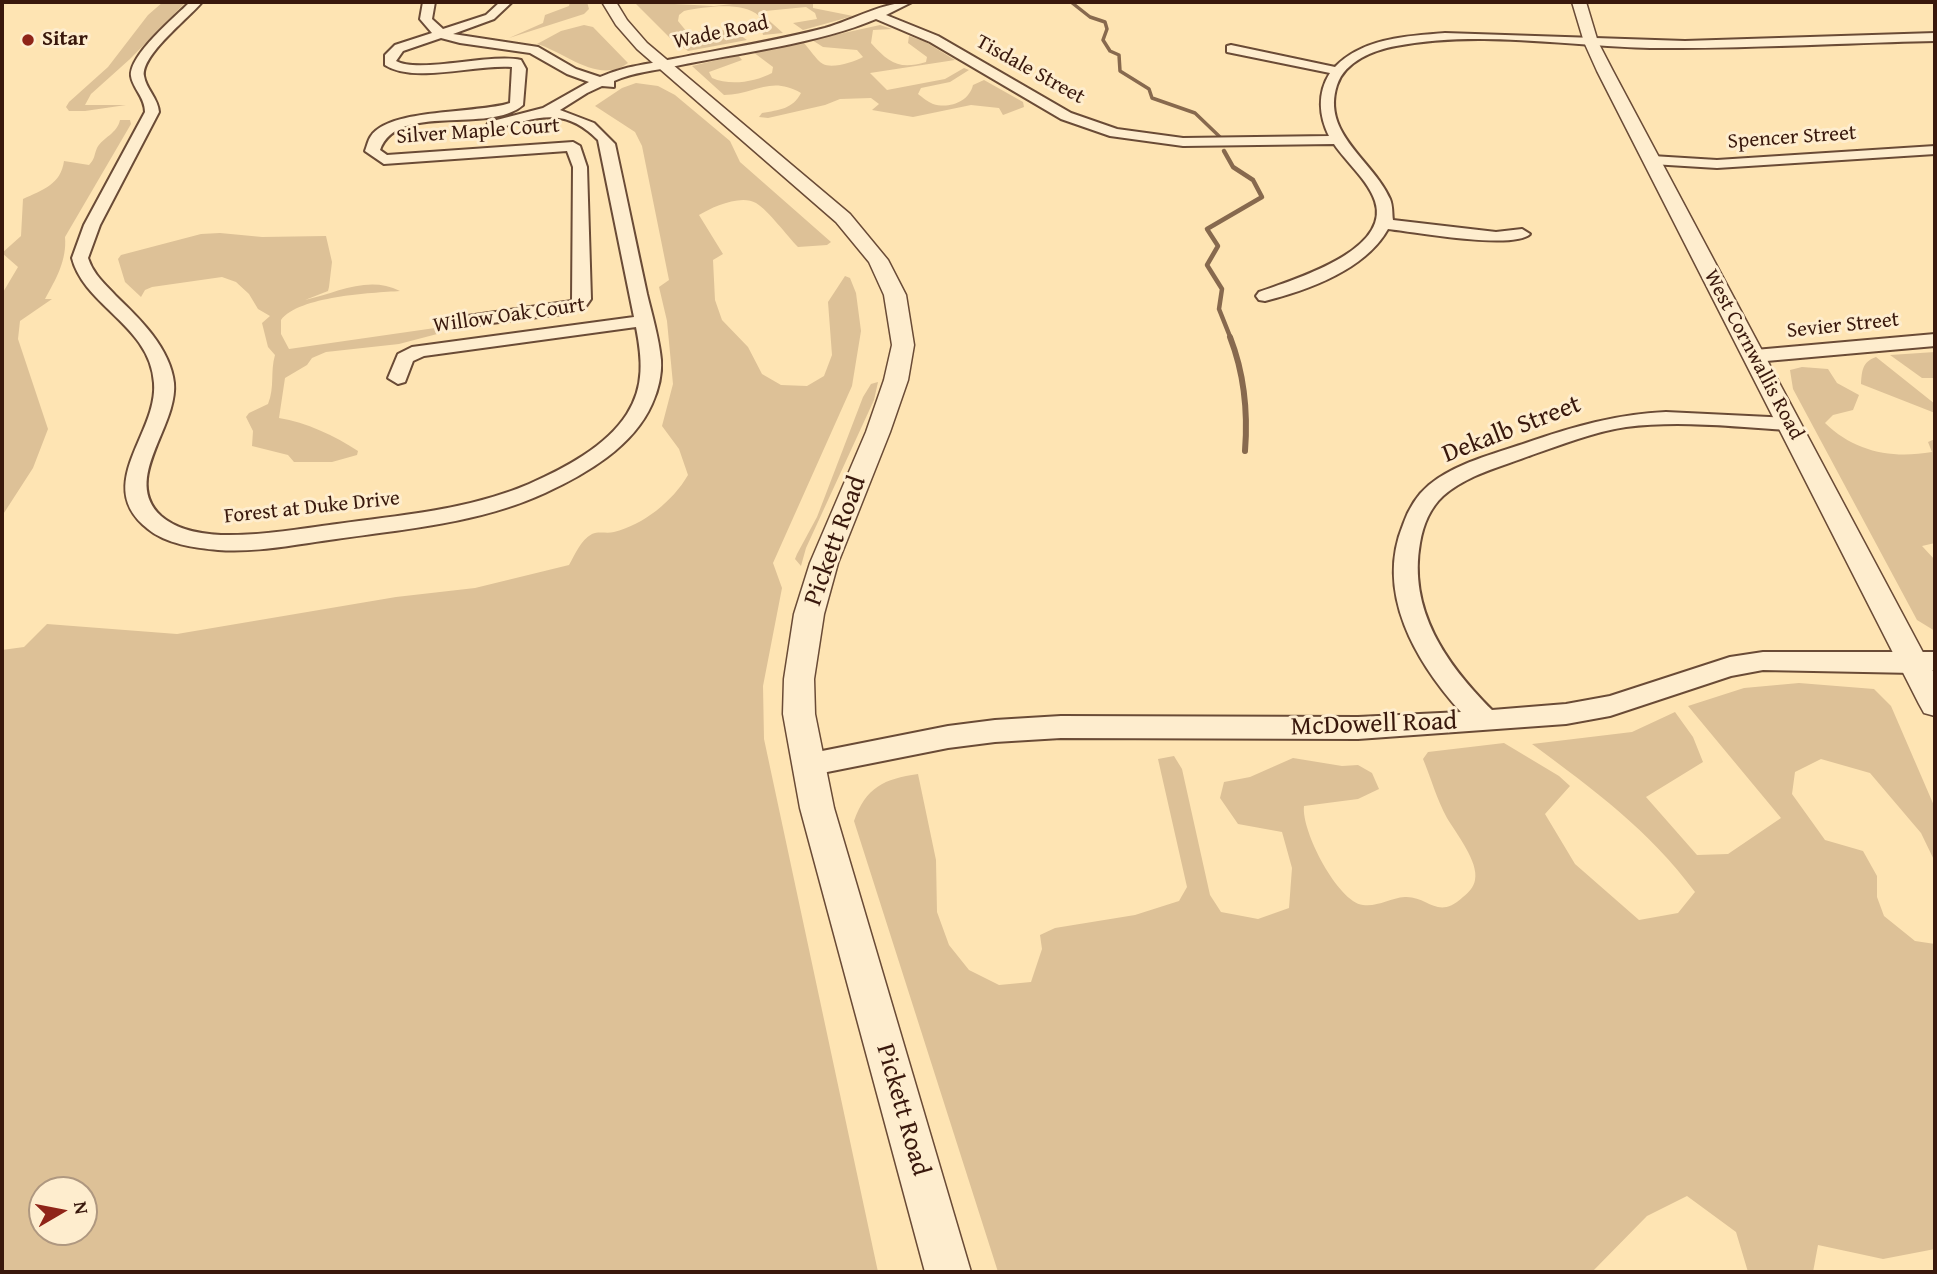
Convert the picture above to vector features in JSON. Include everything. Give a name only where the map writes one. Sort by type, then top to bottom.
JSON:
[{"type":"street","name":"Forest at Duke Drive","points":[[196,2],[142,59],[136,70],[136,77],[149,99],[152,112],[92,225],[80,258],[88,276],[138,328],[156,355],[164,381],[158,415],[138,468],[135,488],[139,507],[156,524],[182,537],[232,542],[278,539],[453,515],[530,493],[570,473],[609,445],[639,413],[649,391],[652,361],[608,144],[601,134],[590,126],[556,113]]},
{"type":"street","points":[[429,2],[426,19],[442,34],[472,42],[519,46],[606,84]]},
{"type":"street","name":"Silver Maple Court","points":[[461,323],[569,308],[578,305],[582,299],[580,167],[573,146],[384,160],[372,151],[372,140],[378,132],[396,122],[494,113],[516,105],[520,69],[517,63],[411,69],[397,67],[389,62],[391,55],[399,48],[490,17],[506,2]]},
{"type":"street","name":"Pickett Road","points":[[609,2],[628,30],[664,65],[816,192],[859,234],[888,276],[900,321],[903,345],[896,380],[878,432],[833,536],[809,614],[799,679],[799,714],[807,765],[948,1272]]},
{"type":"street","name":"Wade Road","points":[[664,65],[810,35],[877,15],[906,2]]},
{"type":"street","name":"West Cornwallis Road","points":[[1579,2],[1591,42],[1790,424],[1925,662],[1935,704]]},
{"type":"street","name":"Tisdale Street","points":[[877,15],[933,39],[1066,117],[1115,132],[1183,142],[1338,140]]},
{"type":"street","points":[[1265,296],[1344,263],[1364,249],[1384,224],[1386,210],[1382,198],[1338,140],[1327,106],[1332,79],[1337,71],[1363,52],[1416,39],[1466,37],[1675,44],[1935,37]]},
{"type":"street","points":[[1231,49],[1337,71]]},
{"type":"street","points":[[488,135],[524,128],[606,84],[664,65]]},
{"type":"street","points":[[379,156],[446,136],[556,113]]},
{"type":"street","points":[[386,128],[428,134]]},
{"type":"street","name":"Spencer Street","points":[[1652,160],[1728,164],[1935,150]]},
{"type":"street","points":[[1384,224],[1496,237],[1522,234]]},
{"type":"street","name":"Willow Oak Court","points":[[398,378],[405,358],[419,351],[643,321]]},
{"type":"street","name":"Sevier Street","points":[[1755,356],[1935,340]]},
{"type":"street","name":"Dekalb Street","points":[[1486,721],[1441,673],[1427,650],[1411,604],[1403,561],[1416,517],[1430,496],[1467,471],[1597,426],[1656,419],[1790,424]]},
{"type":"street","name":"McDowell Road","points":[[807,765],[948,737],[1035,729],[1358,728],[1566,714],[1610,706],[1730,667],[1763,661],[1925,662]]},
{"type":"shaded area","points":[[163,2],[186,2],[91,94],[85,105],[126,105],[69,111],[66,107],[69,102],[108,67],[148,15]]},
{"type":"shaded area","points":[[570,2],[587,2],[589,9],[584,14],[509,38],[543,23],[545,15],[569,6]]},
{"type":"shaded area","points":[[634,2],[714,6],[752,2],[816,2],[813,3],[813,8],[853,16],[803,30],[793,23],[817,19],[815,13],[806,7],[765,11],[764,16],[783,33],[763,35],[759,16],[743,8],[723,6],[684,11],[679,15],[678,21],[687,32],[724,30],[747,40],[688,51],[670,38]]},
{"type":"shaded area","points":[[584,25],[593,27],[628,63],[617,69],[594,69],[537,44],[561,31]]},
{"type":"shaded area","points":[[880,25],[892,29],[873,30],[871,43],[883,56],[895,63],[909,65],[926,62],[927,57],[908,43],[909,36],[924,41],[955,60],[870,73],[887,90],[945,79],[964,68],[969,70],[950,82],[921,88],[918,94],[933,104],[952,105],[963,100],[973,85],[984,80],[1023,102],[1024,107],[1003,115],[999,108],[971,105],[913,117],[872,110],[879,104],[871,98],[840,99],[768,118],[759,117],[762,113],[790,106],[801,93],[790,88],[771,86],[724,95],[692,66],[738,55],[742,60],[709,72],[712,78],[719,80],[750,81],[772,73],[773,67],[753,52],[803,42],[823,64],[843,64],[863,57],[857,50],[823,47],[812,40]]},
{"type":"shaded area","points":[[636,83],[658,86],[675,95],[730,141],[740,162],[831,242],[827,245],[798,247],[766,212],[750,201],[727,203],[699,215],[723,254],[713,260],[715,300],[722,320],[748,347],[762,374],[781,385],[807,386],[824,376],[832,355],[828,302],[845,276],[850,278],[856,293],[861,331],[852,386],[773,563],[782,588],[763,686],[764,739],[878,1272],[2,1272],[2,650],[24,647],[47,624],[177,634],[396,597],[475,588],[569,565],[581,544],[592,534],[625,529],[666,503],[688,475],[679,449],[662,426],[673,384],[667,321],[659,287],[669,280],[642,146],[635,132],[595,106],[622,88]]},
{"type":"shaded area","points":[[120,120],[130,120],[131,124],[65,237],[57,277],[45,299],[52,299],[20,321],[18,339],[48,429],[33,468],[2,516],[2,294],[18,267],[2,253],[21,236],[23,199],[55,181],[64,161],[89,165],[97,148],[116,129]]},
{"type":"shaded area","points":[[201,234],[262,237],[326,236],[332,262],[328,291],[305,300],[364,285],[400,291],[336,297],[290,312],[281,320],[281,334],[289,349],[435,328],[441,333],[399,344],[326,352],[312,358],[307,365],[285,378],[279,418],[310,426],[330,435],[358,451],[357,455],[332,462],[294,462],[288,455],[252,446],[253,431],[246,417],[268,404],[275,355],[268,347],[262,323],[270,316],[258,309],[249,294],[236,282],[222,277],[152,287],[145,290],[141,297],[125,282],[118,259],[121,255]]},
{"type":"shaded area","points":[[1935,352],[1935,378],[1922,378],[1890,355]]},
{"type":"shaded area","points":[[1876,357],[1935,404],[1935,413],[1861,384],[1865,364]]},
{"type":"shaded area","points":[[1802,367],[1828,369],[1837,383],[1859,395],[1853,410],[1833,415],[1825,423],[1849,441],[1888,454],[1917,454],[1932,452],[1928,442],[1935,439],[1935,543],[1922,546],[1935,560],[1935,631],[1917,620],[1793,389],[1790,370]]},
{"type":"shaded area","points":[[878,382],[874,400],[806,548],[801,566],[795,559],[797,554],[817,517],[863,397],[871,384]]},
{"type":"shaded area","points":[[1799,683],[1874,689],[1891,706],[1935,808],[1935,862],[1921,833],[1870,773],[1821,759],[1795,772],[1792,794],[1825,840],[1863,851],[1877,876],[1877,897],[1884,916],[1915,941],[1935,944],[1935,1249],[1883,1259],[1818,1245],[1813,1272],[1748,1272],[1736,1232],[1687,1196],[1647,1216],[1592,1272],[998,1272],[854,821],[864,800],[878,787],[895,779],[918,774],[936,860],[937,912],[949,945],[969,970],[999,985],[1031,982],[1042,949],[1040,935],[1055,928],[1135,915],[1179,901],[1187,887],[1158,759],[1174,756],[1182,769],[1210,895],[1221,912],[1258,919],[1289,908],[1292,868],[1282,832],[1238,824],[1220,798],[1224,782],[1250,777],[1293,758],[1342,766],[1358,765],[1372,773],[1379,789],[1358,799],[1304,806],[1308,832],[1315,848],[1343,892],[1363,905],[1405,897],[1440,907],[1454,904],[1472,887],[1475,880],[1474,865],[1443,811],[1423,759],[1428,752],[1504,743],[1559,776],[1570,786],[1545,814],[1575,864],[1639,920],[1678,913],[1695,892],[1640,830],[1532,744],[1632,732],[1675,712],[1693,737],[1703,762],[1646,797],[1697,855],[1728,854],[1781,818],[1688,706],[1744,688]]},
{"type":"waterway","points":[[1071,2],[1090,17],[1105,22],[1107,29],[1103,40],[1110,51],[1119,55],[1120,71],[1149,89],[1152,98],[1195,113],[1220,137]]},
{"type":"waterway","points":[[1224,151],[1233,167],[1253,180],[1262,197],[1207,229],[1218,246],[1207,265],[1222,289],[1219,309],[1231,339]]},
{"type":"waterway","points":[[1230,337],[1244,393],[1245,451]]},
{"type":"place","name":"Sitar","points":[[28,40]]}]
